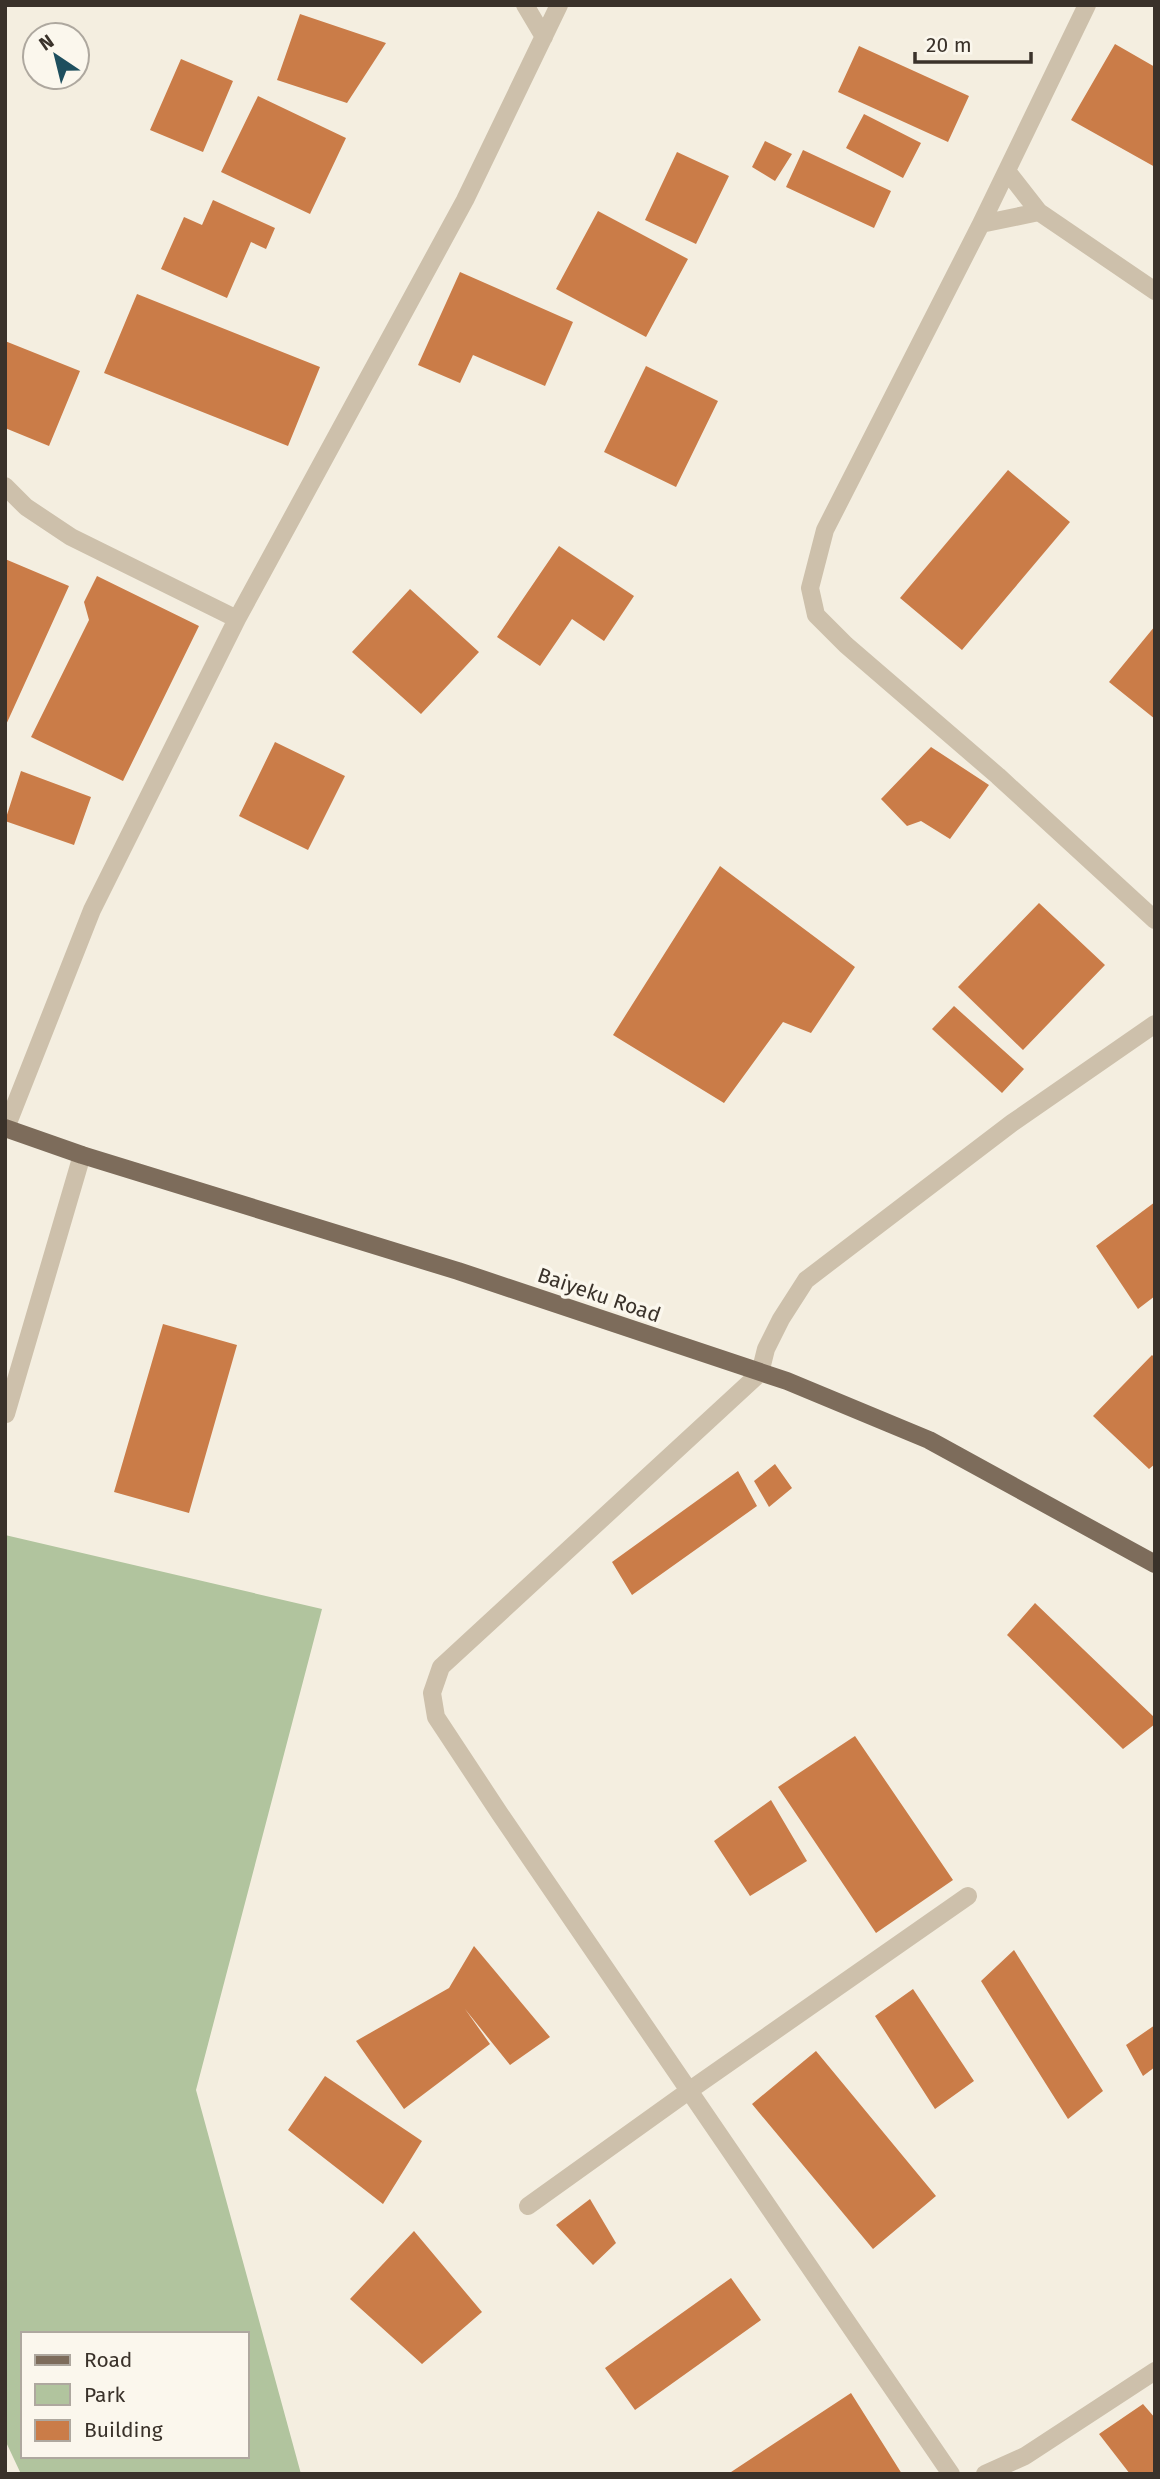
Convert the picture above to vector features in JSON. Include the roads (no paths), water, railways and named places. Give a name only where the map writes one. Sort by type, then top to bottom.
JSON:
[{"type":"main road","name":"Baiyeku Road","points":[[6,1128],[82,1155],[458,1271],[760,1373],[929,1440],[1155,1564]]},
{"type":"street","points":[[525,5],[544,37]]},
{"type":"street","points":[[6,1128],[92,910],[237,619],[465,200],[559,5]]},
{"type":"street","points":[[1087,5],[981,224],[825,530],[810,588],[816,615],[846,645],[998,776],[1155,920]]},
{"type":"street","points":[[1007,170],[1039,212],[1155,291]]},
{"type":"street","points":[[981,224],[1039,212]]},
{"type":"street","points":[[5,486],[26,507],[71,537],[237,619]]},
{"type":"street","points":[[951,2474],[436,1717],[432,1693],[441,1667],[760,1373],[766,1349],[806,1280],[1012,1123],[1155,1024]]},
{"type":"street","points":[[6,1414],[82,1155]]},
{"type":"street","points":[[528,2206],[968,1896]]},
{"type":"street","points":[[985,2474],[1025,2456],[1153,2376]]}]
